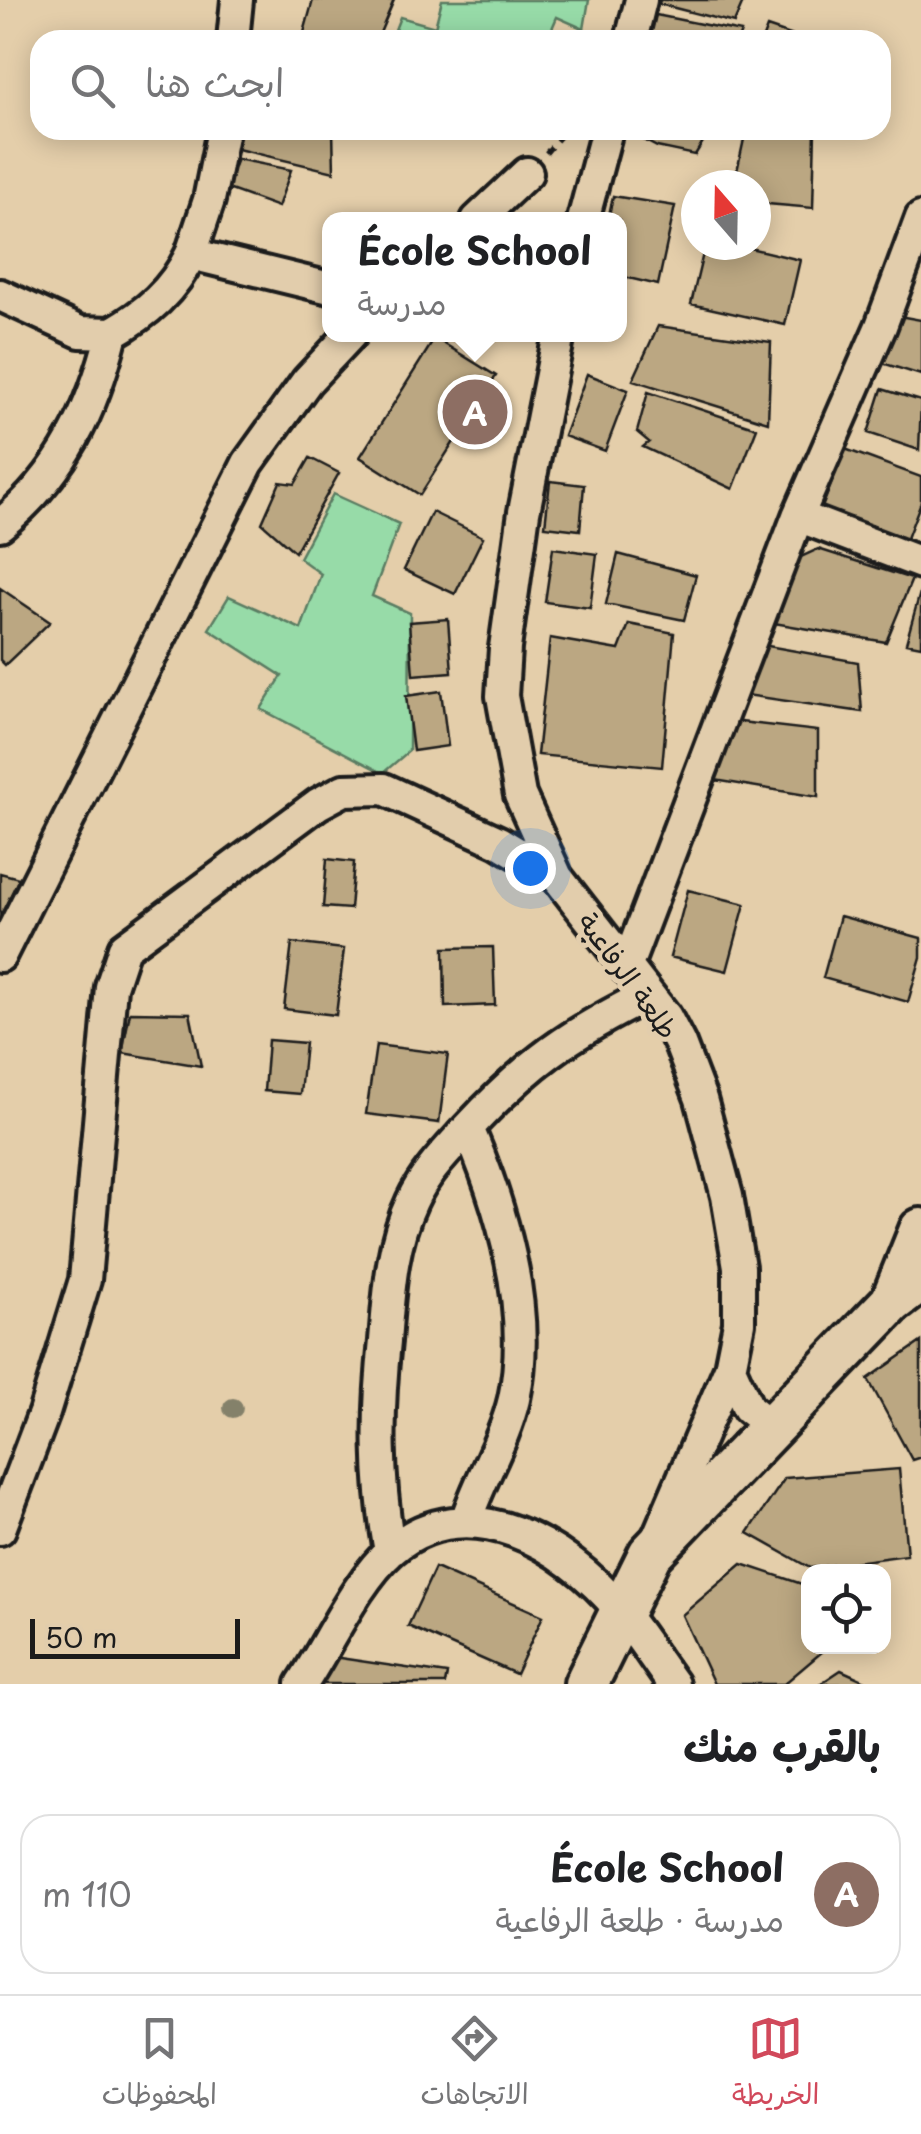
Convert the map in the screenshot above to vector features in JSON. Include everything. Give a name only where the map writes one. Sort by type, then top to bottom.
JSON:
[{"type":"street","points":[[235,30],[237,0]]},
{"type":"street","points":[[633,30],[641,0]]},
{"type":"street","points":[[0,296],[80,332],[112,333],[144,314],[166,292],[190,254],[209,200],[221,140]]},
{"type":"street","points":[[585,212],[604,140]]},
{"type":"street","points":[[487,212],[527,174]]},
{"type":"street","points":[[626,968],[798,516],[881,326],[921,218]]},
{"type":"street","points":[[190,254],[322,286]]},
{"type":"street","points":[[0,525],[43,482],[78,436],[112,333]]},
{"type":"street","points":[[0,956],[248,463],[296,395],[343,342]]},
{"type":"street","name":"طلعة الرفاعية","points":[[557,342],[524,512],[502,696],[520,795],[558,877],[648,995],[680,1044],[701,1099],[727,1196],[739,1267],[740,1323],[730,1368],[650,1554]]},
{"type":"street","points":[[798,516],[921,564]]},
{"type":"street","points":[[0,1529],[44,1413],[85,1280],[112,987],[124,948],[303,814],[344,790],[384,789],[499,842],[558,877]]},
{"type":"street","points":[[390,1552],[378,1474],[378,1430],[388,1282],[413,1200],[441,1157],[545,1052],[648,995]]},
{"type":"street","points":[[466,1522],[514,1399],[518,1343],[504,1225],[468,1128]]},
{"type":"street","points":[[586,1684],[650,1554],[778,1423],[914,1260]]},
{"type":"street","points":[[730,1368],[748,1408],[762,1419],[778,1423]]},
{"type":"street","points":[[302,1684],[390,1552],[417,1533],[466,1522],[538,1540],[584,1574],[620,1611],[673,1684]]},
{"type":"green space","points":[[442,0],[589,0],[584,29],[557,17],[551,30],[395,30],[400,17],[435,27]]},
{"type":"green space","points":[[333,494],[399,524],[372,596],[410,613],[409,751],[383,773],[261,709],[282,676],[209,629],[229,596],[301,629],[321,574],[299,558]]},
{"type":"building","points":[[313,0],[394,0],[381,30],[305,30]]},
{"type":"building","points":[[660,0],[744,0],[734,23],[659,4]]},
{"type":"building","points":[[656,15],[731,30],[652,30]]},
{"type":"building","points":[[226,140],[333,140],[334,172],[225,146]]},
{"type":"building","points":[[644,140],[704,140],[695,155],[657,147]]},
{"type":"building","points":[[744,140],[815,140],[813,208],[771,204],[771,170],[737,170]]},
{"type":"building","points":[[237,159],[291,170],[278,207],[225,188]]},
{"type":"building","points":[[613,196],[675,206],[658,285],[627,278],[627,212],[610,212]]},
{"type":"building","points":[[771,253],[800,260],[785,325],[691,304],[701,260],[771,260]]},
{"type":"building","points":[[899,316],[921,320],[921,375],[882,363]]},
{"type":"building","points":[[658,326],[771,342],[768,422],[633,380]]},
{"type":"building","points":[[432,342],[441,342],[496,376],[420,495],[360,457]]},
{"type":"building","points":[[587,374],[628,390],[605,451],[564,436]]},
{"type":"building","points":[[882,389],[921,401],[919,450],[868,433]]},
{"type":"building","points":[[648,392],[757,428],[733,489],[643,447],[649,442],[637,432]]},
{"type":"building","points":[[845,449],[921,477],[921,502],[906,541],[821,510]]},
{"type":"building","points":[[310,458],[339,473],[295,552],[262,523],[280,482],[295,484]]},
{"type":"building","points":[[550,481],[584,485],[580,530],[545,526]]},
{"type":"building","points":[[432,512],[483,537],[455,594],[404,570]]},
{"type":"building","points":[[553,548],[597,554],[590,608],[545,602]]},
{"type":"building","points":[[818,549],[912,579],[886,642],[768,622],[779,567]]},
{"type":"building","points":[[618,554],[696,575],[684,620],[606,604]]},
{"type":"building","points":[[0,588],[50,622],[5,665],[0,660]]},
{"type":"building","points":[[921,589],[921,646],[906,643]]},
{"type":"building","points":[[448,619],[452,672],[413,675],[409,622]]},
{"type":"building","points":[[629,624],[674,633],[662,767],[537,755],[550,638],[619,650]]},
{"type":"building","points":[[751,643],[858,662],[862,712],[746,695]]},
{"type":"building","points":[[441,691],[448,746],[413,751],[406,696]]},
{"type":"building","points":[[732,721],[818,731],[818,797],[709,779]]},
{"type":"building","points":[[327,859],[354,862],[350,909],[323,907]]},
{"type":"building","points":[[0,873],[19,878],[0,919]]},
{"type":"building","points":[[688,890],[745,904],[727,971],[670,957]]},
{"type":"building","points":[[840,916],[921,938],[921,957],[908,1002],[823,978]]},
{"type":"building","points":[[292,943],[344,949],[336,1015],[284,1009]]},
{"type":"building","points":[[493,947],[495,1005],[445,1007],[444,948]]},
{"type":"building","points":[[130,1012],[190,1013],[201,1066],[122,1053]]},
{"type":"building","points":[[268,1040],[305,1043],[300,1094],[264,1091]]},
{"type":"building","points":[[376,1045],[448,1054],[439,1123],[366,1114]]},
{"type":"building","points":[[921,1342],[921,1457],[912,1460],[868,1379]]},
{"type":"building","points":[[899,1469],[907,1555],[840,1564],[803,1564],[748,1533],[785,1478]]},
{"type":"building","points":[[742,1564],[801,1584],[801,1654],[820,1654],[784,1684],[714,1684],[682,1615]]},
{"type":"building","points":[[435,1568],[543,1616],[516,1674],[408,1626]]},
{"type":"building","points":[[333,1657],[447,1674],[445,1684],[323,1684]]},
{"type":"building","points":[[841,1670],[872,1684],[820,1684]]},
{"type":"place","name":"École School","points":[[475,412]]}]
